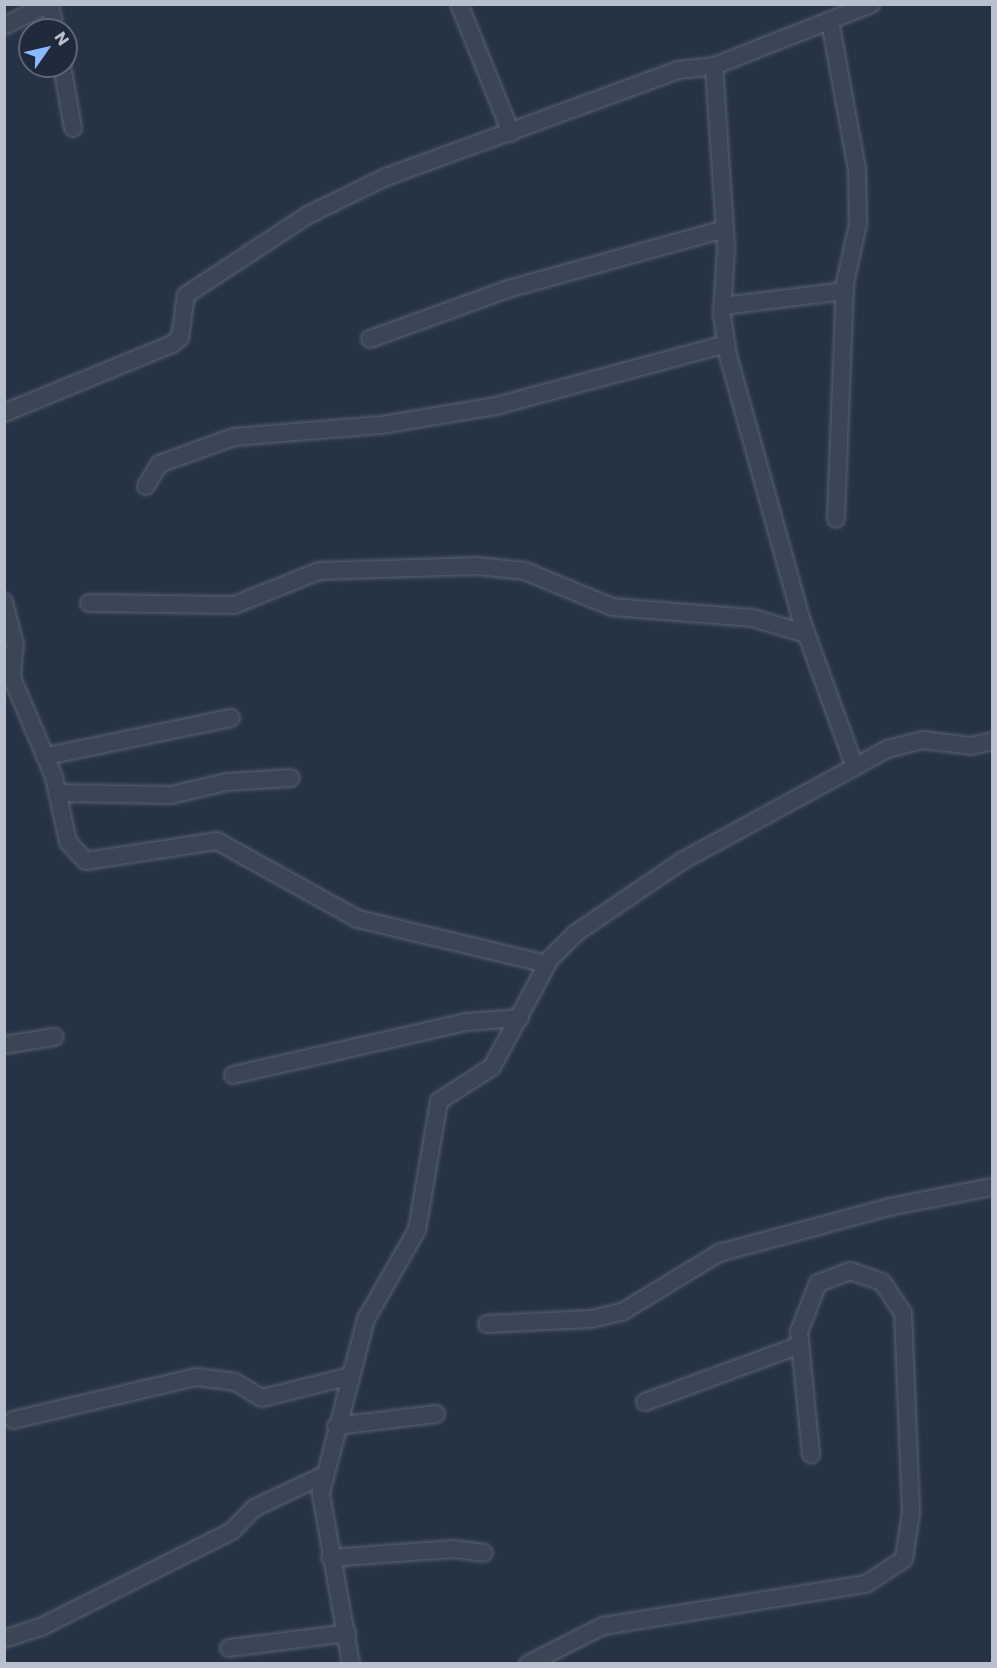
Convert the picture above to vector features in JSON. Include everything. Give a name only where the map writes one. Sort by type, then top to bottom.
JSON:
[{"type":"street","points":[[4,26],[49,4]]},
{"type":"street","points":[[459,4],[511,133]]},
{"type":"street","points":[[4,413],[172,344],[180,338],[186,296],[308,215],[386,177],[678,70],[714,66],[871,4]]},
{"type":"street","points":[[830,21],[857,169],[858,224],[845,291],[836,519]]},
{"type":"street","points":[[714,66],[725,229],[723,306],[726,344],[806,634],[854,765]]},
{"type":"street","points":[[64,78],[73,128]]},
{"type":"street","points":[[370,339],[508,290],[725,229]]},
{"type":"street","points":[[723,306],[845,291]]},
{"type":"street","points":[[146,486],[159,464],[234,437],[381,425],[496,406],[726,344]]},
{"type":"street","points":[[89,603],[234,605],[319,571],[477,566],[525,571],[612,607],[753,618],[806,634]]},
{"type":"street","points":[[4,602],[14,635],[9,662],[21,704],[47,756],[58,793],[68,842],[86,861],[217,841],[358,919],[547,964]]},
{"type":"street","points":[[47,756],[231,718]]},
{"type":"street","points":[[351,1664],[330,1558],[321,1493],[336,1426],[370,1310],[417,1230],[439,1101],[492,1067],[547,964],[576,933],[682,861],[854,765],[923,740],[971,746],[993,741]]},
{"type":"street","points":[[58,793],[171,795],[227,782],[291,778]]},
{"type":"street","points":[[233,1075],[466,1022],[520,1018]]},
{"type":"street","points":[[4,1045],[54,1037]]},
{"type":"street","points":[[487,1324],[591,1319],[622,1312],[719,1253],[889,1206],[993,1187]]},
{"type":"street","points":[[528,1664],[603,1626],[867,1584],[904,1559],[911,1512],[903,1313],[897,1300],[882,1282],[850,1271],[836,1274],[818,1283],[799,1332],[811,1454]]},
{"type":"street","points":[[645,1402],[800,1345]]},
{"type":"street","points":[[13,1420],[196,1377],[235,1382],[262,1398],[350,1376]]},
{"type":"street","points":[[336,1426],[436,1414]]},
{"type":"street","points":[[4,1639],[41,1627],[232,1531],[254,1508],[324,1475]]},
{"type":"street","points":[[330,1558],[453,1549],[484,1553]]},
{"type":"street","points":[[229,1648],[346,1633]]}]
